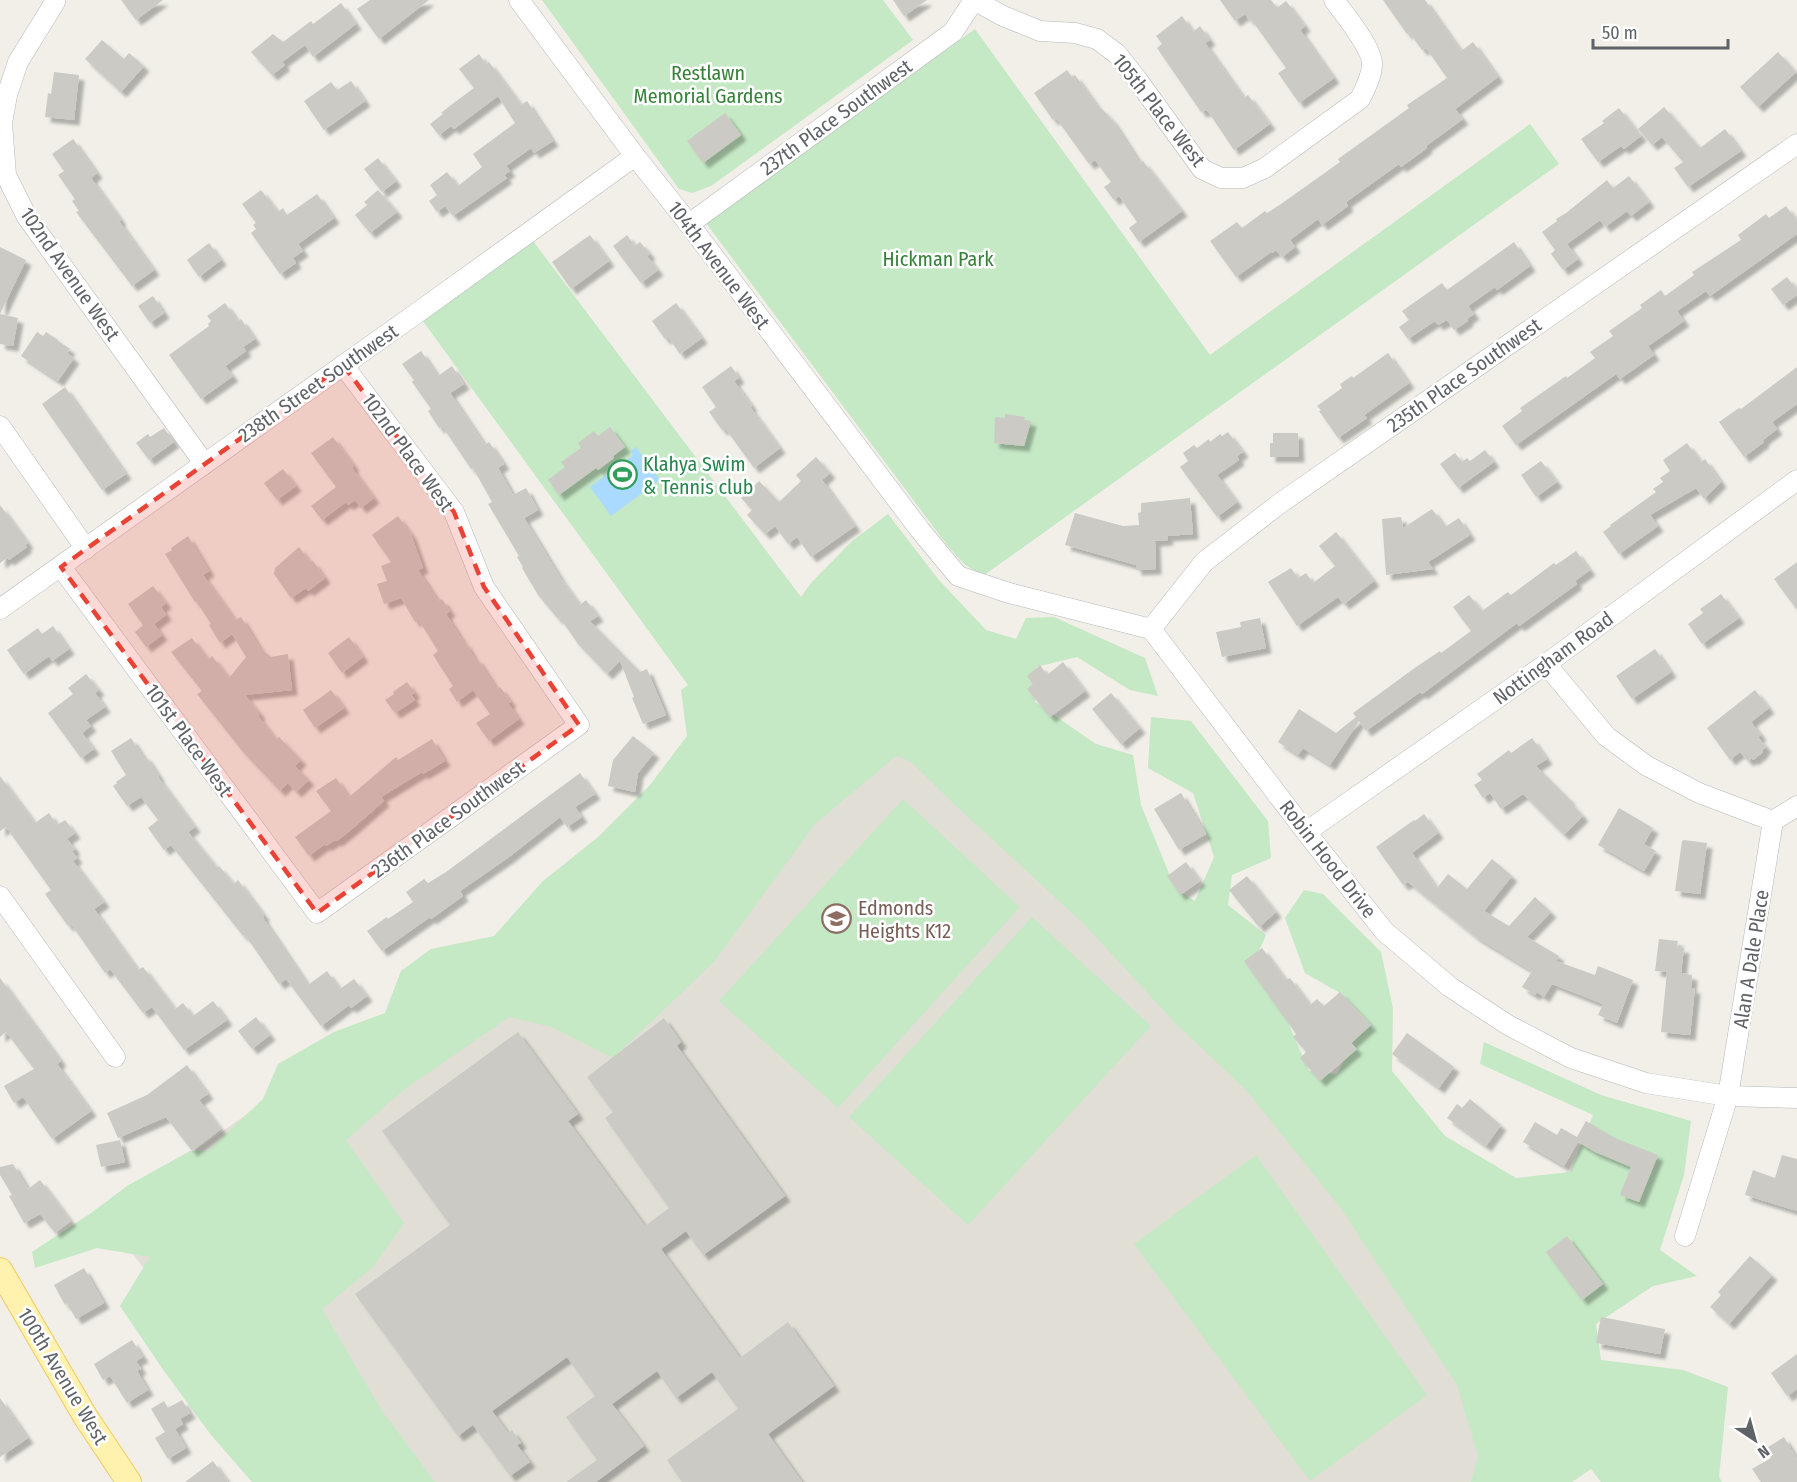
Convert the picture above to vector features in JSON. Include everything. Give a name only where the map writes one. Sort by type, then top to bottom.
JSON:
[{"type":"main road","name":"100th Avenue West","points":[[0,1270],[85,1416],[129,1482]]},
{"type":"street","name":"104th Avenue West","points":[[519,0],[920,530],[958,576],[1008,593],[1150,629]]},
{"type":"street","name":"105th Place West","points":[[974,0],[1040,32],[1075,33],[1097,39],[1117,54],[1202,170],[1221,178],[1243,178],[1264,168],[1360,99],[1372,63],[1366,46],[1334,0]]},
{"type":"street","name":"237th Place Southwest","points":[[688,224],[953,32],[974,0]]},
{"type":"street","name":"102nd Avenue West","points":[[55,2],[18,62],[7,95],[2,123],[6,175],[27,217],[204,463]]},
{"type":"street","name":"235th Place Southwest","points":[[1150,629],[1204,562],[1279,504],[1797,144]]},
{"type":"street","name":"238th Street Southwest","points":[[0,609],[635,156]]},
{"type":"street","name":"102nd Place West","points":[[343,365],[454,512],[484,588],[579,725]]},
{"type":"street","points":[[0,426],[86,549]]},
{"type":"street","name":"Nottingham Road","points":[[1306,832],[1546,664],[1797,480]]},
{"type":"street","name":"101st Place West","points":[[61,567],[317,913]]},
{"type":"street","name":"Robin Hood Drive","points":[[1150,629],[1384,931],[1450,987],[1508,1025],[1572,1058],[1646,1083],[1728,1096],[1797,1098]]},
{"type":"street","points":[[1546,664],[1606,736],[1647,766],[1699,793],[1773,821],[1797,806]]},
{"type":"street","name":"236th Place Southwest","points":[[317,913],[579,725]]},
{"type":"street","name":"Alan A Dale Place","points":[[1685,1236],[1728,1096],[1773,821]]},
{"type":"street","points":[[0,896],[115,1057]]},
{"type":"highlighted area","points":[[343,365],[454,512],[484,587],[579,725],[317,913],[61,567]]},
{"type":"shaded area","name":"Edmonds Heights K12","points":[[943,623],[1535,1469],[1517,1482],[302,1482],[104,1215]]},
{"type":"green space","name":"Restlawn Memorial Gardens","points":[[542,0],[883,0],[913,40],[711,186],[692,193],[679,189]]},
{"type":"green space","name":"Hickman Park","points":[[975,29],[1210,355],[1530,124],[1559,164],[983,576],[964,564],[947,545],[706,223]]},
{"type":"green space","points":[[527,233],[801,597],[811,583],[851,542],[888,514],[938,579],[986,630],[1016,639],[1026,618],[1054,617],[1145,658],[1158,696],[1130,690],[1077,657],[1036,667],[1035,702],[1096,744],[1133,755],[1141,805],[1175,888],[1195,901],[1214,857],[1193,793],[1148,768],[1151,717],[1191,721],[1268,821],[1271,858],[1232,875],[1228,905],[1266,935],[1252,966],[1283,1011],[1309,1071],[1337,1074],[1357,1035],[1340,993],[1305,973],[1285,918],[1304,890],[1323,894],[1381,952],[1393,1008],[1392,1071],[1445,1136],[1516,1178],[1570,1172],[1593,1115],[1480,1064],[1484,1042],[1601,1095],[1691,1121],[1684,1175],[1660,1250],[1697,1276],[1653,1286],[1596,1324],[1601,1360],[1683,1370],[1728,1387],[1719,1477],[1722,1482],[1601,1482],[1591,1469],[1572,1482],[1471,1482],[1478,1456],[1457,1385],[1342,1210],[1246,1090],[1177,1025],[1083,923],[910,761],[896,756],[815,824],[714,962],[613,1058],[552,1027],[509,1017],[405,1089],[346,1140],[404,1223],[373,1267],[322,1309],[382,1411],[435,1482],[252,1482],[211,1435],[120,1306],[150,1257],[97,1248],[35,1268],[32,1252],[127,1186],[190,1151],[208,1151],[263,1099],[278,1064],[334,1032],[385,1013],[401,971],[431,949],[494,936],[543,881],[597,838],[650,785],[687,736],[681,690],[688,685],[417,313]]},
{"type":"green space","points":[[903,799],[1020,907],[838,1108],[719,1001]]},
{"type":"green space","points":[[1032,917],[1151,1026],[968,1225],[849,1117]]},
{"type":"green space","points":[[1256,1155],[1427,1395],[1310,1481],[1134,1244]]},
{"type":"water","points":[[636,447],[660,480],[611,516],[590,487],[633,455],[631,451]]},
{"type":"building","points":[[121,0],[163,0],[136,20]]},
{"type":"building","points":[[370,0],[429,0],[379,39],[357,9]]},
{"type":"building","points":[[893,0],[927,0],[904,16]]},
{"type":"building","points":[[1220,0],[1271,0],[1277,8],[1286,1],[1305,26],[1300,30],[1334,78],[1299,103],[1278,73],[1286,68],[1251,19],[1249,20],[1245,14],[1235,21]]},
{"type":"building","points":[[1383,0],[1425,0],[1461,51],[1473,42],[1498,77],[1455,109],[1463,119],[1426,146],[1427,148],[1401,167],[1399,164],[1346,202],[1348,206],[1322,225],[1318,219],[1290,240],[1295,247],[1282,257],[1276,250],[1271,252],[1236,277],[1210,241],[1237,222],[1242,228],[1265,211],[1267,213],[1281,204],[1409,108],[1407,105],[1447,78],[1426,48],[1422,50],[1409,32],[1407,34]]},
{"type":"building","points":[[341,3],[356,24],[313,57],[305,45],[282,62],[285,65],[272,75],[251,52],[273,34],[283,42],[311,21],[313,24]]},
{"type":"building","points":[[1182,16],[1193,32],[1200,26],[1210,40],[1205,43],[1244,98],[1248,95],[1270,124],[1234,150],[1207,110],[1201,112],[1157,48],[1162,44],[1156,36]]},
{"type":"building","points":[[102,40],[124,59],[129,53],[144,66],[121,92],[85,59]]},
{"type":"building","points":[[1778,52],[1796,72],[1758,107],[1740,87]]},
{"type":"building","points":[[479,54],[486,64],[489,62],[521,105],[527,101],[553,141],[534,153],[531,148],[506,166],[510,171],[504,175],[507,178],[453,216],[445,206],[437,212],[429,201],[437,195],[430,185],[447,172],[458,186],[482,167],[473,154],[515,123],[498,96],[454,129],[451,126],[439,135],[430,124],[474,88],[459,69]]},
{"type":"building","points":[[1067,70],[1072,77],[1075,75],[1098,107],[1113,121],[1140,163],[1143,161],[1182,211],[1139,242],[1129,228],[1137,222],[1119,196],[1114,200],[1104,187],[1111,182],[1095,160],[1089,164],[1056,118],[1053,120],[1034,93]]},
{"type":"building","points":[[54,72],[79,75],[74,120],[45,117]]},
{"type":"building","points":[[351,81],[365,101],[324,130],[304,101],[331,82],[337,90]]},
{"type":"building","points":[[1664,107],[1700,148],[1725,129],[1741,151],[1688,187],[1674,168],[1683,162],[1662,137],[1652,145],[1638,129]]},
{"type":"building","points":[[1619,108],[1641,136],[1624,149],[1621,146],[1598,162],[1581,139],[1604,123],[1602,121]]},
{"type":"building","points":[[725,113],[741,135],[703,163],[687,141]]},
{"type":"building","points":[[73,139],[97,173],[91,178],[154,270],[132,286],[76,212],[79,211],[72,201],[75,199],[58,175],[64,171],[52,154]]},
{"type":"building","points":[[378,158],[396,181],[382,192],[364,169]]},
{"type":"building","points":[[1629,176],[1649,202],[1631,216],[1627,211],[1605,227],[1600,220],[1567,244],[1578,259],[1563,270],[1551,254],[1555,250],[1542,232],[1607,180],[1613,188]]},
{"type":"building","points":[[261,190],[278,212],[283,208],[287,215],[317,194],[334,218],[298,244],[303,251],[293,258],[296,263],[280,274],[251,233],[256,229],[253,225],[256,223],[242,204]]},
{"type":"building","points":[[378,190],[397,212],[370,233],[355,215],[367,205],[364,202]]},
{"type":"building","points":[[1786,206],[1797,221],[1797,234],[1710,296],[1706,291],[1677,311],[1684,321],[1648,346],[1654,355],[1620,379],[1616,374],[1516,445],[1502,426],[1522,411],[1520,408],[1595,358],[1590,352],[1613,336],[1609,331],[1642,308],[1640,305],[1661,290],[1665,296],[1694,275],[1692,272],[1741,240],[1738,235],[1766,214],[1769,218]]},
{"type":"building","points":[[590,235],[609,261],[571,289],[552,262]]},
{"type":"building","points":[[627,235],[635,246],[640,242],[650,254],[647,256],[658,270],[641,283],[613,246]]},
{"type":"building","points":[[1514,242],[1530,266],[1497,290],[1495,287],[1468,306],[1474,314],[1454,330],[1447,320],[1438,325],[1435,321],[1408,339],[1399,327],[1409,320],[1402,311],[1442,283],[1447,290]]},
{"type":"building","points":[[209,243],[221,260],[199,277],[187,260]]},
{"type":"building","points":[[0,247],[26,260],[0,314]]},
{"type":"building","points":[[1787,277],[1797,291],[1797,295],[1783,305],[1771,289]]},
{"type":"building","points":[[153,296],[164,313],[150,323],[138,306]]},
{"type":"building","points":[[225,303],[238,321],[241,319],[255,339],[243,347],[246,351],[225,366],[233,376],[201,399],[169,355],[209,326],[211,321],[207,316]]},
{"type":"building","points":[[676,303],[702,338],[680,354],[668,337],[665,339],[652,321]]},
{"type":"building","points":[[0,314],[18,318],[13,346],[0,344]]},
{"type":"building","points":[[37,332],[43,336],[46,332],[58,340],[70,349],[67,353],[74,358],[58,381],[21,356]]},
{"type":"building","points":[[421,351],[438,376],[452,366],[464,384],[450,393],[485,445],[489,442],[504,464],[498,468],[513,495],[526,488],[538,510],[524,518],[561,579],[580,605],[586,600],[598,616],[590,621],[640,672],[647,669],[666,715],[643,724],[620,661],[607,674],[578,644],[560,618],[558,619],[538,595],[522,568],[517,557],[519,556],[488,504],[492,502],[473,468],[471,469],[442,426],[439,428],[428,411],[431,409],[402,364]]},
{"type":"building","points":[[1388,353],[1409,383],[1364,415],[1367,418],[1338,438],[1317,406],[1342,388],[1340,384],[1352,376],[1353,378]]},
{"type":"building","points":[[731,366],[739,378],[734,381],[780,448],[754,468],[725,428],[722,430],[709,412],[716,407],[702,387]]},
{"type":"building","points":[[1797,367],[1797,404],[1772,422],[1777,429],[1744,457],[1719,422],[1739,408],[1741,409]]},
{"type":"building","points":[[65,387],[126,474],[102,490],[42,404]]},
{"type":"building","points":[[1005,414],[1025,417],[1024,420],[1031,421],[1024,446],[994,443],[995,417],[1005,418]]},
{"type":"building","points":[[610,427],[625,447],[598,470],[596,468],[559,495],[548,480],[565,467],[561,462],[581,448],[578,443],[594,431],[598,436]]},
{"type":"building","points":[[164,428],[174,442],[149,460],[136,443],[148,434],[150,437]]},
{"type":"building","points":[[1228,432],[1243,452],[1237,456],[1239,460],[1217,475],[1237,502],[1217,517],[1180,467],[1188,461],[1183,453],[1194,445],[1197,448],[1209,439],[1210,442],[1220,434],[1222,436]]},
{"type":"building","points":[[1273,433],[1298,433],[1299,457],[1270,457]]},
{"type":"building","points":[[333,437],[374,498],[361,508],[355,500],[348,505],[346,502],[322,520],[311,506],[336,487],[311,453]]},
{"type":"building","points":[[1687,443],[1701,462],[1705,459],[1721,482],[1704,499],[1696,488],[1650,515],[1658,526],[1619,554],[1603,532],[1656,492],[1653,489],[1663,482],[1660,478],[1670,471],[1663,460]]},
{"type":"building","points":[[1485,450],[1494,462],[1458,488],[1440,464],[1455,453],[1462,462],[1467,458],[1470,461]]},
{"type":"building","points":[[816,457],[830,473],[822,480],[855,526],[811,557],[797,537],[788,544],[775,526],[765,534],[747,515],[752,510],[741,498],[759,481],[779,502],[801,481],[796,475]]},
{"type":"building","points":[[1541,461],[1557,482],[1536,497],[1521,475]]},
{"type":"building","points":[[283,469],[296,486],[277,500],[264,483]]},
{"type":"building","points":[[1190,498],[1193,534],[1167,536],[1168,540],[1155,541],[1156,569],[1136,570],[1136,565],[1065,545],[1075,513],[1123,526],[1139,525],[1138,513],[1141,512],[1141,503]]},
{"type":"building","points":[[0,505],[28,543],[25,545],[27,547],[9,560],[7,558],[0,563]]},
{"type":"building","points":[[1432,509],[1445,527],[1459,518],[1470,535],[1428,562],[1433,569],[1386,575],[1382,519],[1401,517],[1403,528]]},
{"type":"building","points":[[398,516],[411,534],[423,568],[418,570],[438,601],[442,599],[450,611],[446,614],[464,643],[475,659],[477,658],[497,689],[500,687],[511,702],[508,703],[519,719],[489,741],[476,723],[490,714],[473,690],[457,702],[449,689],[453,686],[433,655],[438,651],[418,619],[415,622],[401,598],[384,604],[377,584],[387,581],[381,566],[391,562],[372,535]]},
{"type":"building","points":[[1336,532],[1374,581],[1344,604],[1338,597],[1297,626],[1268,582],[1291,568],[1298,578],[1306,573],[1313,583],[1335,566],[1319,546]]},
{"type":"building","points":[[188,536],[209,571],[203,575],[235,620],[241,617],[260,648],[271,657],[288,654],[292,690],[245,695],[276,739],[279,737],[301,760],[295,766],[309,780],[296,792],[288,783],[280,791],[243,752],[197,694],[202,691],[171,652],[192,638],[208,660],[212,656],[229,678],[246,657],[232,634],[220,643],[209,625],[211,624],[165,554]]},
{"type":"building","points":[[299,547],[325,578],[308,591],[306,588],[291,598],[274,574],[275,568]]},
{"type":"building","points":[[1576,551],[1590,570],[1575,581],[1577,584],[1519,626],[1517,623],[1422,694],[1420,692],[1366,731],[1359,721],[1330,765],[1303,748],[1298,755],[1278,742],[1299,709],[1336,733],[1356,717],[1353,713],[1416,667],[1440,651],[1441,653],[1471,631],[1453,607],[1469,595],[1482,611],[1508,592],[1511,595],[1554,563],[1556,565]]},
{"type":"building","points":[[1797,562],[1797,610],[1774,579]]},
{"type":"building","points":[[153,586],[166,603],[161,607],[166,615],[154,624],[162,635],[146,647],[135,632],[143,625],[128,604]]},
{"type":"building","points":[[1721,594],[1739,618],[1702,644],[1688,624],[1703,613],[1700,609]]},
{"type":"building","points":[[1260,618],[1266,648],[1222,657],[1216,632],[1241,627],[1240,622]]},
{"type":"building","points":[[53,626],[69,649],[52,661],[49,656],[24,674],[7,650],[38,628],[42,634]]},
{"type":"building","points":[[349,637],[363,657],[342,673],[328,653]]},
{"type":"building","points":[[1655,649],[1671,672],[1632,699],[1616,676]]},
{"type":"building","points":[[1063,662],[1085,691],[1050,717],[1027,689],[1033,684],[1027,676],[1040,665],[1047,675]]},
{"type":"building","points":[[86,674],[99,690],[95,693],[105,707],[86,720],[91,726],[82,733],[94,749],[81,758],[48,713],[73,694],[68,688]]},
{"type":"building","points":[[407,682],[415,693],[411,695],[415,700],[395,713],[385,700]]},
{"type":"building","points":[[331,690],[344,708],[315,728],[303,710]]},
{"type":"building","points":[[1755,690],[1769,708],[1751,722],[1761,735],[1758,737],[1766,747],[1753,760],[1752,758],[1748,761],[1740,752],[1730,760],[1707,728]]},
{"type":"building","points":[[1111,693],[1140,728],[1121,744],[1092,709]]},
{"type":"building","points":[[633,736],[654,753],[638,773],[635,792],[608,786],[613,760]]},
{"type":"building","points":[[131,738],[195,827],[188,832],[217,868],[219,866],[234,884],[238,880],[264,915],[263,918],[308,985],[327,971],[340,989],[354,979],[367,996],[351,1008],[349,1005],[321,1026],[286,979],[279,984],[245,935],[243,936],[171,845],[164,850],[148,828],[158,820],[141,797],[127,806],[113,786],[126,775],[111,751]]},
{"type":"building","points":[[1532,738],[1547,759],[1536,766],[1583,816],[1564,835],[1523,794],[1501,809],[1490,793],[1483,798],[1474,785],[1482,780],[1477,774],[1509,750],[1511,753]]},
{"type":"building","points":[[432,739],[445,761],[381,797],[384,801],[352,829],[337,841],[326,846],[325,844],[309,856],[295,837],[331,811],[316,791],[336,778],[349,797],[396,757],[398,760]]},
{"type":"building","points":[[580,773],[595,794],[575,807],[582,817],[567,827],[560,817],[509,857],[460,891],[463,896],[382,951],[367,931],[413,902],[406,892],[424,879],[428,883],[446,872]]},
{"type":"building","points":[[0,776],[35,823],[49,813],[57,825],[65,820],[75,833],[67,839],[75,849],[72,851],[77,858],[73,861],[104,902],[94,909],[138,970],[143,967],[175,1009],[183,1003],[193,1016],[213,1001],[227,1020],[184,1050],[152,1007],[143,1013],[110,969],[105,973],[71,924],[68,926],[45,894],[51,890],[6,827],[0,831]]},
{"type":"building","points":[[1181,793],[1206,834],[1179,850],[1154,809]]},
{"type":"building","points":[[1619,808],[1653,828],[1644,844],[1656,851],[1644,871],[1598,845]]},
{"type":"building","points":[[1424,814],[1438,833],[1412,853],[1437,888],[1448,874],[1467,889],[1492,859],[1512,876],[1484,911],[1509,926],[1535,897],[1551,912],[1527,937],[1559,956],[1556,961],[1595,975],[1598,966],[1633,980],[1617,1023],[1598,1015],[1603,1004],[1552,984],[1544,997],[1537,992],[1535,995],[1522,987],[1532,971],[1476,937],[1408,882],[1403,885],[1376,847]]},
{"type":"building","points":[[1684,840],[1707,843],[1700,894],[1675,891]]},
{"type":"building","points":[[1186,862],[1200,881],[1180,895],[1167,876]]},
{"type":"building","points":[[1247,876],[1276,912],[1259,927],[1229,890]]},
{"type":"building","points":[[1659,939],[1678,941],[1677,947],[1684,948],[1681,973],[1692,975],[1691,988],[1695,988],[1690,1035],[1661,1032],[1667,972],[1655,971]]},
{"type":"building","points":[[1262,948],[1286,980],[1290,978],[1310,1005],[1317,999],[1324,1006],[1340,992],[1371,1025],[1351,1043],[1357,1049],[1320,1081],[1300,1058],[1306,1052],[1293,1037],[1296,1034],[1244,961]]},
{"type":"building","points":[[0,978],[61,1061],[57,1064],[91,1111],[52,1139],[23,1097],[14,1103],[4,1086],[34,1069],[6,1032],[0,1037]]},
{"type":"building","points":[[256,1017],[270,1035],[252,1049],[238,1031]]},
{"type":"building","points":[[664,1018],[681,1042],[677,1046],[785,1196],[703,1255],[686,1231],[661,1249],[740,1358],[788,1322],[834,1386],[768,1434],[802,1482],[682,1482],[667,1460],[738,1409],[712,1372],[676,1398],[657,1371],[612,1404],[644,1446],[596,1482],[566,1482],[597,1460],[566,1417],[595,1396],[567,1357],[492,1411],[508,1433],[512,1430],[521,1443],[517,1445],[530,1462],[510,1476],[473,1425],[458,1436],[355,1294],[450,1225],[382,1131],[518,1032],[578,1114],[568,1121],[645,1226],[669,1208],[605,1118],[613,1112],[587,1077]]},
{"type":"building","points":[[1407,1033],[1454,1067],[1439,1088],[1392,1054]]},
{"type":"building","points":[[187,1065],[208,1094],[199,1100],[221,1129],[192,1151],[166,1117],[118,1138],[107,1113],[147,1095]]},
{"type":"building","points":[[1470,1099],[1501,1125],[1486,1146],[1447,1118],[1457,1104],[1462,1108]]},
{"type":"building","points":[[1586,1121],[1615,1138],[1658,1155],[1639,1202],[1620,1195],[1631,1167],[1578,1142],[1564,1166],[1523,1142],[1535,1122],[1557,1135],[1561,1128],[1577,1137]]},
{"type":"building","points":[[120,1140],[125,1162],[101,1167],[96,1145]]},
{"type":"building","points":[[1782,1155],[1797,1159],[1797,1211],[1745,1195],[1753,1170],[1775,1178]]},
{"type":"building","points":[[13,1164],[28,1189],[40,1180],[71,1221],[55,1233],[40,1214],[24,1223],[0,1175],[0,1167]]},
{"type":"building","points":[[1567,1236],[1603,1284],[1582,1300],[1546,1252]]},
{"type":"building","points":[[1750,1256],[1772,1275],[1729,1324],[1710,1307],[1721,1295],[1718,1292]]},
{"type":"building","points":[[84,1268],[104,1303],[76,1319],[54,1285]]},
{"type":"building","points":[[1601,1317],[1665,1329],[1660,1354],[1596,1343]]},
{"type":"building","points":[[132,1340],[143,1357],[136,1361],[141,1369],[137,1371],[148,1390],[127,1403],[110,1376],[103,1380],[94,1364]]},
{"type":"building","points":[[1797,1354],[1797,1389],[1787,1396],[1771,1373]]},
{"type":"building","points":[[0,1398],[28,1438],[0,1457]]},
{"type":"building","points":[[182,1400],[190,1413],[180,1419],[183,1424],[175,1429],[186,1448],[168,1459],[155,1438],[165,1432],[151,1409],[164,1401],[168,1408]]},
{"type":"building","points":[[1784,1437],[1797,1459],[1797,1482],[1761,1482],[1752,1469],[1771,1458],[1765,1449]]},
{"type":"building","points":[[213,1461],[228,1482],[185,1482]]},
{"type":"place","name":"Klahya Swim & Tennis club","points":[[622,475]]},
{"type":"place","name":"Edmonds Heights K12","points":[[837,919]]}]
